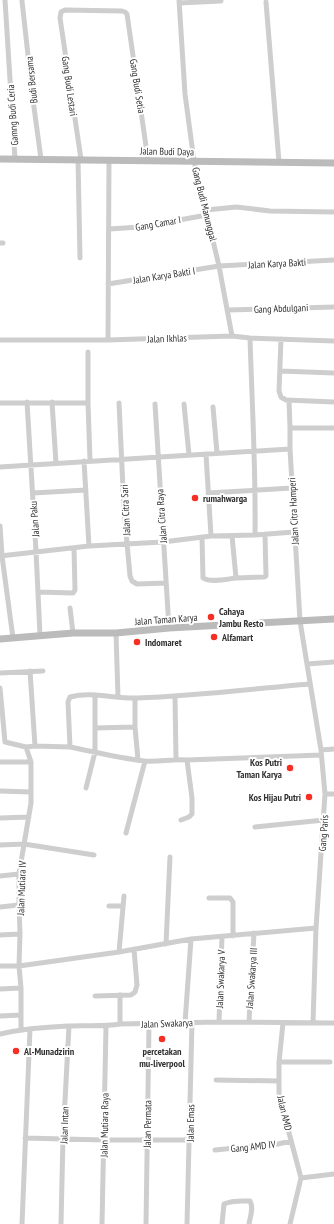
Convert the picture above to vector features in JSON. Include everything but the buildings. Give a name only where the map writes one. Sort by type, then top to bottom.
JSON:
[{"type":"street","name":"Gamng Budi Ceria","points":[[5,0],[15,159]]},
{"type":"street","name":"Budi Bersama","points":[[22,1],[41,159]]},
{"type":"street","points":[[179,2],[221,1]]},
{"type":"street","name":"Gang Budi Manunggal","points":[[179,2],[186,94],[194,161],[220,266],[232,336]]},
{"type":"street","points":[[266,2],[279,162]]},
{"type":"street","name":"Gang Budi Setia","points":[[61,12],[65,10],[125,12],[127,14],[148,160]]},
{"type":"street","name":"Gang Budi Lestari","points":[[61,12],[60,18],[80,159],[80,258]]},
{"type":"street","name":"Jalan Budi Daya","points":[[0,159],[334,163]]},
{"type":"street","points":[[108,340],[109,160]]},
{"type":"street","name":"Gang Camar I","points":[[109,229],[140,227],[206,212],[236,207],[270,211],[334,212]]},
{"type":"street","name":"Jalan Karya Bakti","points":[[220,266],[334,260]]},
{"type":"street","name":"Jalan Karya Bakti I","points":[[108,284],[220,266]]},
{"type":"street","name":"Gang Abdulgani","points":[[228,310],[334,307]]},
{"type":"street","name":"Jalan Ikhlas","points":[[0,340],[108,340],[232,336],[334,341]]},
{"type":"street","points":[[250,338],[253,452],[256,490],[255,535]]},
{"type":"street","points":[[281,339],[279,390],[281,397],[289,400],[334,402]]},
{"type":"street","points":[[88,352],[90,460]]},
{"type":"street","points":[[280,371],[334,373]]},
{"type":"street","name":"Jalan Citra Hamperi","points":[[289,400],[294,532],[300,621]]},
{"type":"street","name":"Jalan Paku","points":[[27,402],[40,635]]},
{"type":"street","points":[[52,402],[56,463]]},
{"type":"street","points":[[0,403],[88,403]]},
{"type":"street","name":"Jalan Citra Sari","points":[[119,403],[124,510],[130,576],[132,581],[137,584],[166,583]]},
{"type":"street","name":"Jalan Citra Raya","points":[[155,404],[169,628]]},
{"type":"street","points":[[184,404],[189,455]]},
{"type":"street","points":[[213,407],[217,453]]},
{"type":"street","points":[[290,428],[334,428]]},
{"type":"street","points":[[0,466],[90,460],[158,458],[290,449]]},
{"type":"street","points":[[206,454],[211,536]]},
{"type":"street","points":[[84,461],[89,546]]},
{"type":"street","points":[[208,493],[292,488]]},
{"type":"street","points":[[33,493],[86,490]]},
{"type":"street","points":[[0,526],[1,556],[13,638]]},
{"type":"street","points":[[1,556],[36,551],[89,546],[163,542],[211,536],[294,532]]},
{"type":"street","points":[[202,537],[203,578],[205,580],[264,578],[266,576],[265,534]]},
{"type":"street","points":[[232,536],[236,578]]},
{"type":"street","points":[[38,592],[73,593],[75,590],[74,548]]},
{"type":"street","points":[[70,608],[73,633]]},
{"type":"street","name":"Jalan Taman Karya","points":[[0,639],[73,633],[116,633],[169,628],[334,619]]},
{"type":"street","name":"Gang Paris","points":[[300,621],[321,752],[326,794],[316,928],[313,1023]]},
{"type":"street","points":[[116,633],[118,697]]},
{"type":"street","points":[[307,664],[334,662]]},
{"type":"street","points":[[30,671],[35,746]]},
{"type":"street","points":[[0,673],[43,671]]},
{"type":"street","points":[[70,747],[68,702],[70,697],[78,695],[136,698],[175,696],[309,684]]},
{"type":"street","points":[[0,688],[5,742],[26,747],[70,747],[119,758],[145,761],[321,752],[334,749]]},
{"type":"street","points":[[86,788],[95,752],[95,695]]},
{"type":"street","points":[[175,696],[176,759]]},
{"type":"street","points":[[136,698],[135,726],[138,760]]},
{"type":"street","points":[[95,728],[135,726]]},
{"type":"street","name":"Jalan Mutiara IV","points":[[21,1030],[19,874],[31,803],[31,762],[26,747]]},
{"type":"street","points":[[181,820],[192,814],[192,798],[187,760]]},
{"type":"street","points":[[126,833],[145,761]]},
{"type":"street","points":[[0,762],[31,762]]},
{"type":"street","points":[[0,792],[31,792]]},
{"type":"street","points":[[326,794],[334,794]]},
{"type":"street","points":[[0,818],[29,817]]},
{"type":"street","points":[[255,827],[324,820]]},
{"type":"street","points":[[0,845],[24,844],[94,855]]},
{"type":"street","points":[[166,944],[170,857]]},
{"type":"street","points":[[0,876],[19,874]]},
{"type":"street","points":[[119,952],[124,896]]},
{"type":"street","points":[[209,898],[230,898],[232,900],[233,936]]},
{"type":"street","points":[[0,907],[19,905]]},
{"type":"street","points":[[109,906],[123,906]]},
{"type":"street","points":[[0,966],[19,966],[119,952],[191,939],[316,928]]},
{"type":"street","name":"Jalan Swakarya III","points":[[249,1022],[254,933]]},
{"type":"street","points":[[0,935],[20,934]]},
{"type":"street","name":"Jalan Swakarya V","points":[[219,1022],[222,936]]},
{"type":"street","points":[[185,1023],[191,939]]},
{"type":"street","points":[[95,996],[131,995],[135,992],[138,985],[134,949]]},
{"type":"street","points":[[0,989],[21,988]]},
{"type":"street","points":[[120,995],[120,1024]]},
{"type":"street","points":[[0,1016],[21,1015]]},
{"type":"street","name":"Jalan Swakarya","points":[[0,1034],[30,1029],[69,1026],[106,1026],[120,1024],[192,1022],[334,1023]]},
{"type":"street","name":"Jalan Emas","points":[[188,1224],[192,1022]]},
{"type":"street","name":"Jalan AMD","points":[[283,1023],[279,1062],[279,1095],[301,1178],[290,1224]]},
{"type":"street","name":"Jalan Permata","points":[[146,1224],[149,1024]]},
{"type":"street","name":"Jalan Intan","points":[[61,1224],[63,1138],[69,1026]]},
{"type":"street","name":"Jalan Mutiara Raya","points":[[102,1224],[106,1026]]},
{"type":"street","points":[[22,1224],[30,1029]]},
{"type":"street","points":[[279,1062],[330,1062]]},
{"type":"street","points":[[216,1080],[279,1081]]},
{"type":"street","points":[[25,1138],[189,1140]]},
{"type":"street","name":"Gang AMD IV","points":[[215,1150],[278,1144],[291,1141]]},
{"type":"street","points":[[301,1178],[334,1174]]},
{"type":"street","points":[[222,1224],[224,1204],[229,1201],[250,1201],[252,1207],[249,1224]]},
{"type":"place","name":"rumahwarga","points":[[195,498]]},
{"type":"place","name":"Cahaya Jambu Resto","points":[[211,617]]},
{"type":"place","name":"Alfamart","points":[[214,637]]},
{"type":"place","name":"Indomaret","points":[[137,642]]},
{"type":"place","name":"Kos Putri Taman Karya","points":[[290,768]]},
{"type":"place","name":"Kos Hijau Putri","points":[[309,797]]},
{"type":"place","name":"percetakan mu-liverpool","points":[[162,1039]]},
{"type":"place","name":"Al-Munadzirin","points":[[16,1051]]}]
